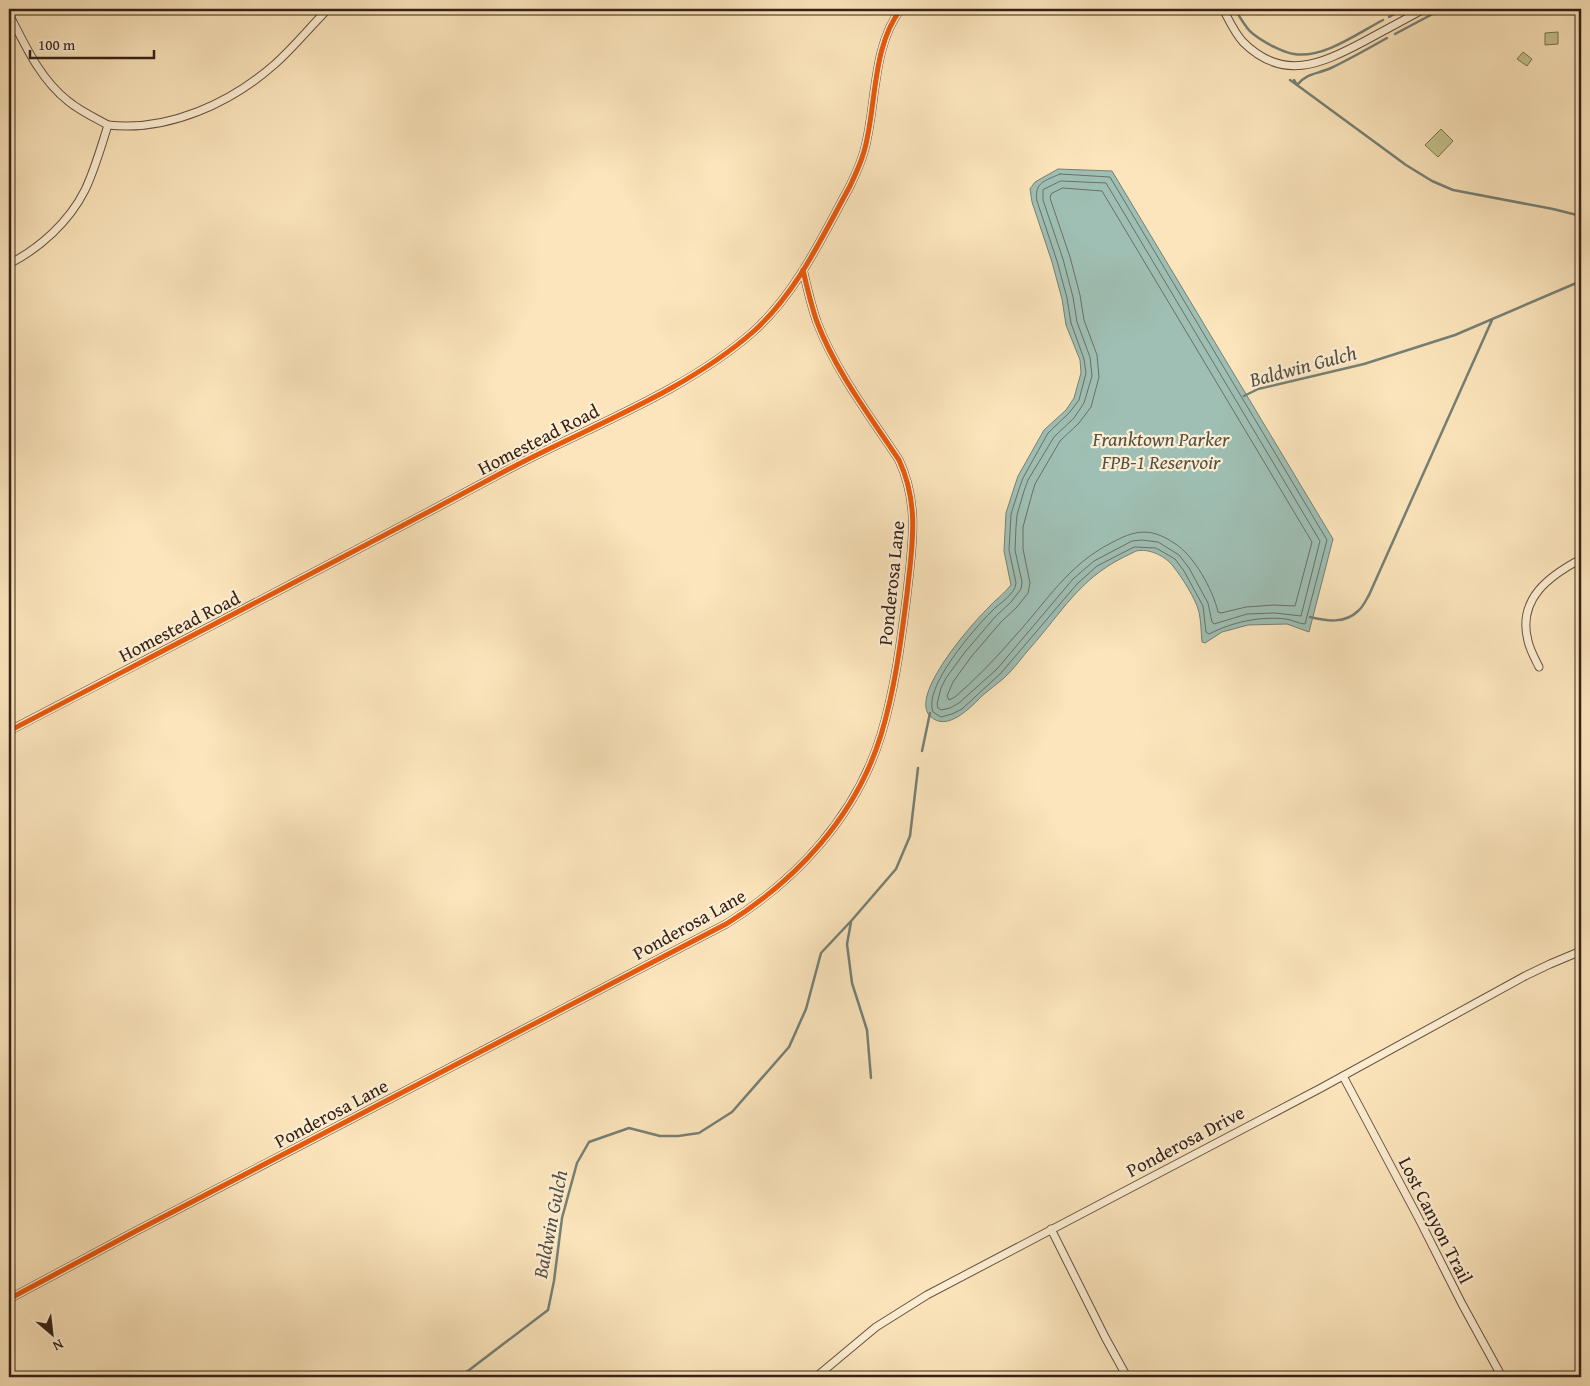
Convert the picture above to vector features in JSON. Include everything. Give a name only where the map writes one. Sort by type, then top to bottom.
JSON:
[{"type":"street","points":[[9,14],[32,60],[52,86],[71,104],[108,125],[121,127],[164,122],[224,100],[259,77],[276,63],[328,9]]},
{"type":"street","name":"Homestead Road","points":[[9,731],[512,468],[617,416],[682,381],[718,358],[753,332],[783,300],[804,270],[858,170],[867,141],[883,46],[900,9]]},
{"type":"street","points":[[1223,9],[1237,34],[1256,52],[1277,63],[1304,66],[1318,63],[1337,55],[1424,9]]},
{"type":"street","points":[[9,264],[46,238],[62,223],[78,201],[91,177],[108,125]]},
{"type":"street","name":"Ponderosa Lane","points":[[9,1299],[726,924],[758,904],[773,891],[805,862],[824,839],[855,793],[874,755],[881,735],[892,692],[903,628],[912,549],[913,518],[910,488],[906,475],[899,460],[834,358],[818,322],[804,270]]},
{"type":"street","points":[[1539,667],[1528,641],[1527,620],[1532,601],[1537,592],[1552,576],[1581,559]]},
{"type":"street","name":"Ponderosa Drive","points":[[816,1377],[859,1339],[890,1317],[927,1295],[1343,1076],[1525,976],[1581,951]]},
{"type":"street","name":"Lost Canyon Trail","points":[[1343,1076],[1419,1219],[1449,1280],[1502,1377]]},
{"type":"street","points":[[1051,1229],[1127,1377]]},
{"type":"shaded area","points":[[1558,32],[1558,44],[1545,45],[1545,33]]},
{"type":"shaded area","points":[[1523,52],[1532,59],[1527,66],[1517,59]]},
{"type":"shaded area","points":[[1441,129],[1453,141],[1438,157],[1425,145]]},
{"type":"water","name":"Franktown Parker FPB-1 Reservoir","points":[[1058,169],[1112,171],[1333,539],[1309,632],[1287,624],[1248,625],[1222,632],[1205,643],[1202,642],[1199,612],[1188,588],[1176,570],[1170,562],[1156,554],[1141,550],[1136,551],[1094,576],[1062,609],[1004,678],[965,711],[944,722],[930,716],[926,706],[928,693],[945,660],[957,644],[979,617],[1011,585],[1004,551],[1006,513],[1014,488],[1018,476],[1044,430],[1066,410],[1074,398],[1081,373],[1080,360],[1066,325],[1062,299],[1032,202],[1030,189],[1035,182]]},
{"type":"waterway","points":[[1235,9],[1246,27],[1258,38],[1285,52],[1305,55],[1317,53],[1340,44],[1383,20]]},
{"type":"waterway","points":[[1389,17],[1404,9]]},
{"type":"waterway","points":[[1395,34],[1442,9]]},
{"type":"waterway","points":[[1290,80],[1297,85],[1304,78],[1331,68],[1387,38]]},
{"type":"waterway","points":[[1294,80],[1297,85],[1406,165],[1432,181],[1453,190],[1581,216]]},
{"type":"waterway","name":"Baldwin Gulch","points":[[1244,396],[1258,389],[1364,364],[1455,335],[1581,281]]},
{"type":"waterway","points":[[1310,617],[1322,620],[1341,620],[1347,618],[1360,609],[1369,595],[1492,320]]},
{"type":"waterway","name":"Baldwin Gulch","points":[[922,751],[930,713]]},
{"type":"waterway","name":"Baldwin Gulch","points":[[460,1377],[548,1310],[554,1281],[562,1218],[577,1163],[589,1142],[629,1128],[660,1136],[699,1133],[732,1112],[789,1047],[806,1009],[821,953],[896,869],[910,836],[918,768]]},
{"type":"waterway","points":[[851,922],[847,944],[852,983],[867,1030],[871,1078]]},
{"type":"cycle path","points":[[9,731],[509,469],[636,407],[668,390],[727,353],[754,331],[783,299],[808,263],[853,180],[866,145],[881,54],[892,23],[901,9]]},
{"type":"cycle path","points":[[9,1299],[726,924],[752,907],[800,866],[840,819],[870,765],[881,735],[894,683],[911,560],[912,510],[906,477],[899,460],[854,393],[825,340],[811,303],[803,270]]}]
